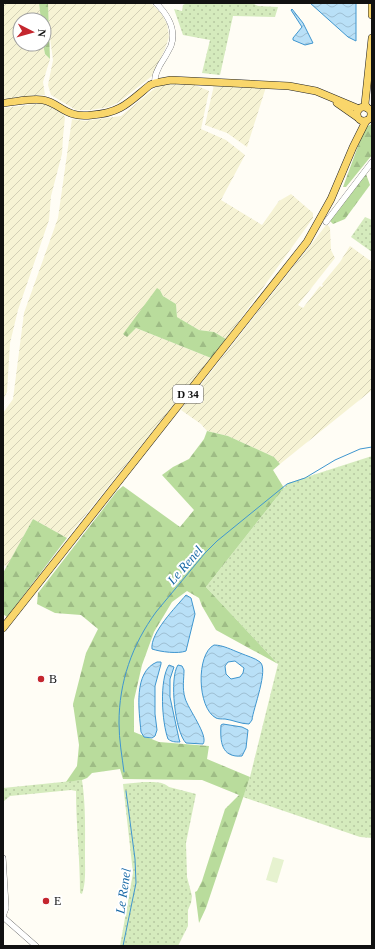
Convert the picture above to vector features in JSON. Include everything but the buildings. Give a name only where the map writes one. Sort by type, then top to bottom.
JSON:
[{"type":"main road","points":[[372,3],[372,15]]},
{"type":"main road","name":"D 34","points":[[3,628],[300,251],[315,228],[331,199],[346,166],[365,114],[366,90],[372,38]]},
{"type":"main road","points":[[3,103],[37,99],[56,104],[71,114],[86,116],[97,115],[118,110],[155,83],[171,80],[276,84],[310,89],[327,95],[365,114]]},
{"type":"street","points":[[155,83],[156,74],[171,46],[172,39],[170,21],[156,3]]},
{"type":"street","points":[[326,222],[372,162]]},
{"type":"street","points":[[3,858],[6,908],[3,917],[36,946]]},
{"type":"shaded area","points":[[3,3],[39,3],[40,12],[12,12],[12,52],[45,52],[50,59],[43,82],[45,95],[3,99]]},
{"type":"shaded area","points":[[48,3],[151,3],[161,13],[167,24],[169,37],[152,76],[119,102],[109,107],[90,110],[76,110],[51,95],[48,85],[53,60],[52,12],[48,12]]},
{"type":"shaded area","points":[[160,84],[193,84],[209,91],[201,129],[226,140],[245,155],[221,200],[262,225],[279,201],[291,194],[313,213],[313,218],[226,339],[214,332],[199,330],[177,317],[176,304],[163,296],[160,290],[127,336],[136,328],[211,358],[67,538],[33,519],[7,566],[3,565],[3,413],[13,399],[24,313],[58,218],[72,119],[85,121],[121,116]]},
{"type":"shaded area","points":[[214,85],[266,87],[247,147],[227,133],[205,125]]},
{"type":"shaded area","points":[[44,103],[60,110],[65,117],[62,154],[51,196],[49,220],[18,310],[10,343],[7,392],[3,400],[3,108]]},
{"type":"shaded area","points":[[327,224],[330,228],[331,250],[335,258],[298,305],[303,308],[320,286],[323,286],[322,284],[340,262],[350,246],[372,262],[372,390],[280,464],[274,457],[228,436],[207,431],[201,424],[181,410]]},
{"type":"green space","points":[[39,3],[48,3],[48,12],[40,12]]},
{"type":"green space","points":[[187,3],[252,3],[258,6],[278,7],[275,17],[233,16],[220,75],[202,73],[210,40],[183,35],[174,9],[182,11],[183,5]]},
{"type":"green space","points":[[45,52],[50,52],[50,59]]},
{"type":"green space","points":[[372,124],[372,155],[346,187],[343,187],[365,127]]},
{"type":"green space","points":[[366,174],[370,185],[345,219],[333,224],[329,220]]},
{"type":"green space","points":[[365,217],[372,220],[372,252],[351,237]]},
{"type":"green space","points":[[157,288],[163,296],[176,304],[177,317],[199,330],[214,332],[226,339],[211,358],[136,328],[127,337],[123,334]]},
{"type":"green space","points":[[207,431],[228,436],[274,457],[280,464],[273,470],[284,488],[206,587],[278,664],[216,630],[199,598],[187,591],[172,602],[154,632],[142,665],[134,700],[134,732],[159,742],[209,746],[207,759],[250,777],[206,908],[199,923],[195,892],[202,881],[225,809],[239,795],[202,780],[123,779],[120,769],[92,773],[87,778],[82,780],[66,782],[77,766],[79,745],[73,704],[86,653],[98,629],[81,615],[55,613],[37,604],[38,593],[117,491],[123,486],[180,527],[194,510],[162,475],[173,467],[189,459],[204,439]]},
{"type":"green space","points":[[372,456],[372,838],[360,837],[243,797],[250,777],[278,664],[206,587],[288,483]]},
{"type":"green space","points":[[33,519],[67,538],[7,617],[3,614],[3,573]]},
{"type":"green space","points":[[82,780],[85,810],[85,872],[82,894],[80,893],[76,791],[71,790],[10,796],[3,802],[3,788]]},
{"type":"green space","points":[[144,782],[160,783],[196,794],[186,843],[187,877],[192,896],[188,910],[188,926],[178,946],[120,946],[133,873],[123,784]]},
{"type":"green space","points":[[273,857],[284,860],[277,883],[266,880]]},
{"type":"water","points":[[310,3],[356,3],[356,41],[348,37]]},
{"type":"water","points":[[292,9],[303,23],[313,43],[305,45],[293,40],[302,27],[291,10]]},
{"type":"water","points":[[186,595],[191,598],[195,614],[186,651],[169,652],[152,649],[152,643],[159,628]]},
{"type":"water","points":[[214,645],[217,645],[256,659],[260,662],[263,672],[262,681],[252,720],[249,724],[217,718],[210,712],[205,704],[201,681],[204,659],[208,650]],"holes":[[[235,661],[244,668],[240,677],[231,679],[226,674],[225,666],[228,662]]]},
{"type":"water","points":[[157,662],[161,662],[161,664],[155,686],[155,714],[157,730],[155,736],[152,738],[144,737],[141,732],[139,692],[144,674],[149,667]]},
{"type":"water","points":[[169,665],[174,667],[170,679],[170,697],[180,742],[174,742],[168,739],[164,723],[162,702],[164,681]]},
{"type":"water","points":[[178,665],[182,666],[184,670],[183,687],[185,698],[201,729],[204,740],[203,744],[186,743],[179,728],[174,705],[174,681],[175,672]]},
{"type":"water","points":[[221,725],[242,727],[248,730],[246,748],[242,756],[230,754],[223,747]]},
{"type":"waterway","name":"Le Renel","points":[[124,772],[119,729],[121,693],[128,664],[140,638],[156,612],[205,553],[217,541],[287,484],[305,478],[335,460],[360,449],[372,447]]},
{"type":"waterway","name":"Le Renel","points":[[123,946],[136,883],[135,859],[126,791]]},
{"type":"place","name":"B","points":[[41,679]]},
{"type":"place","name":"E","points":[[46,901]]}]
